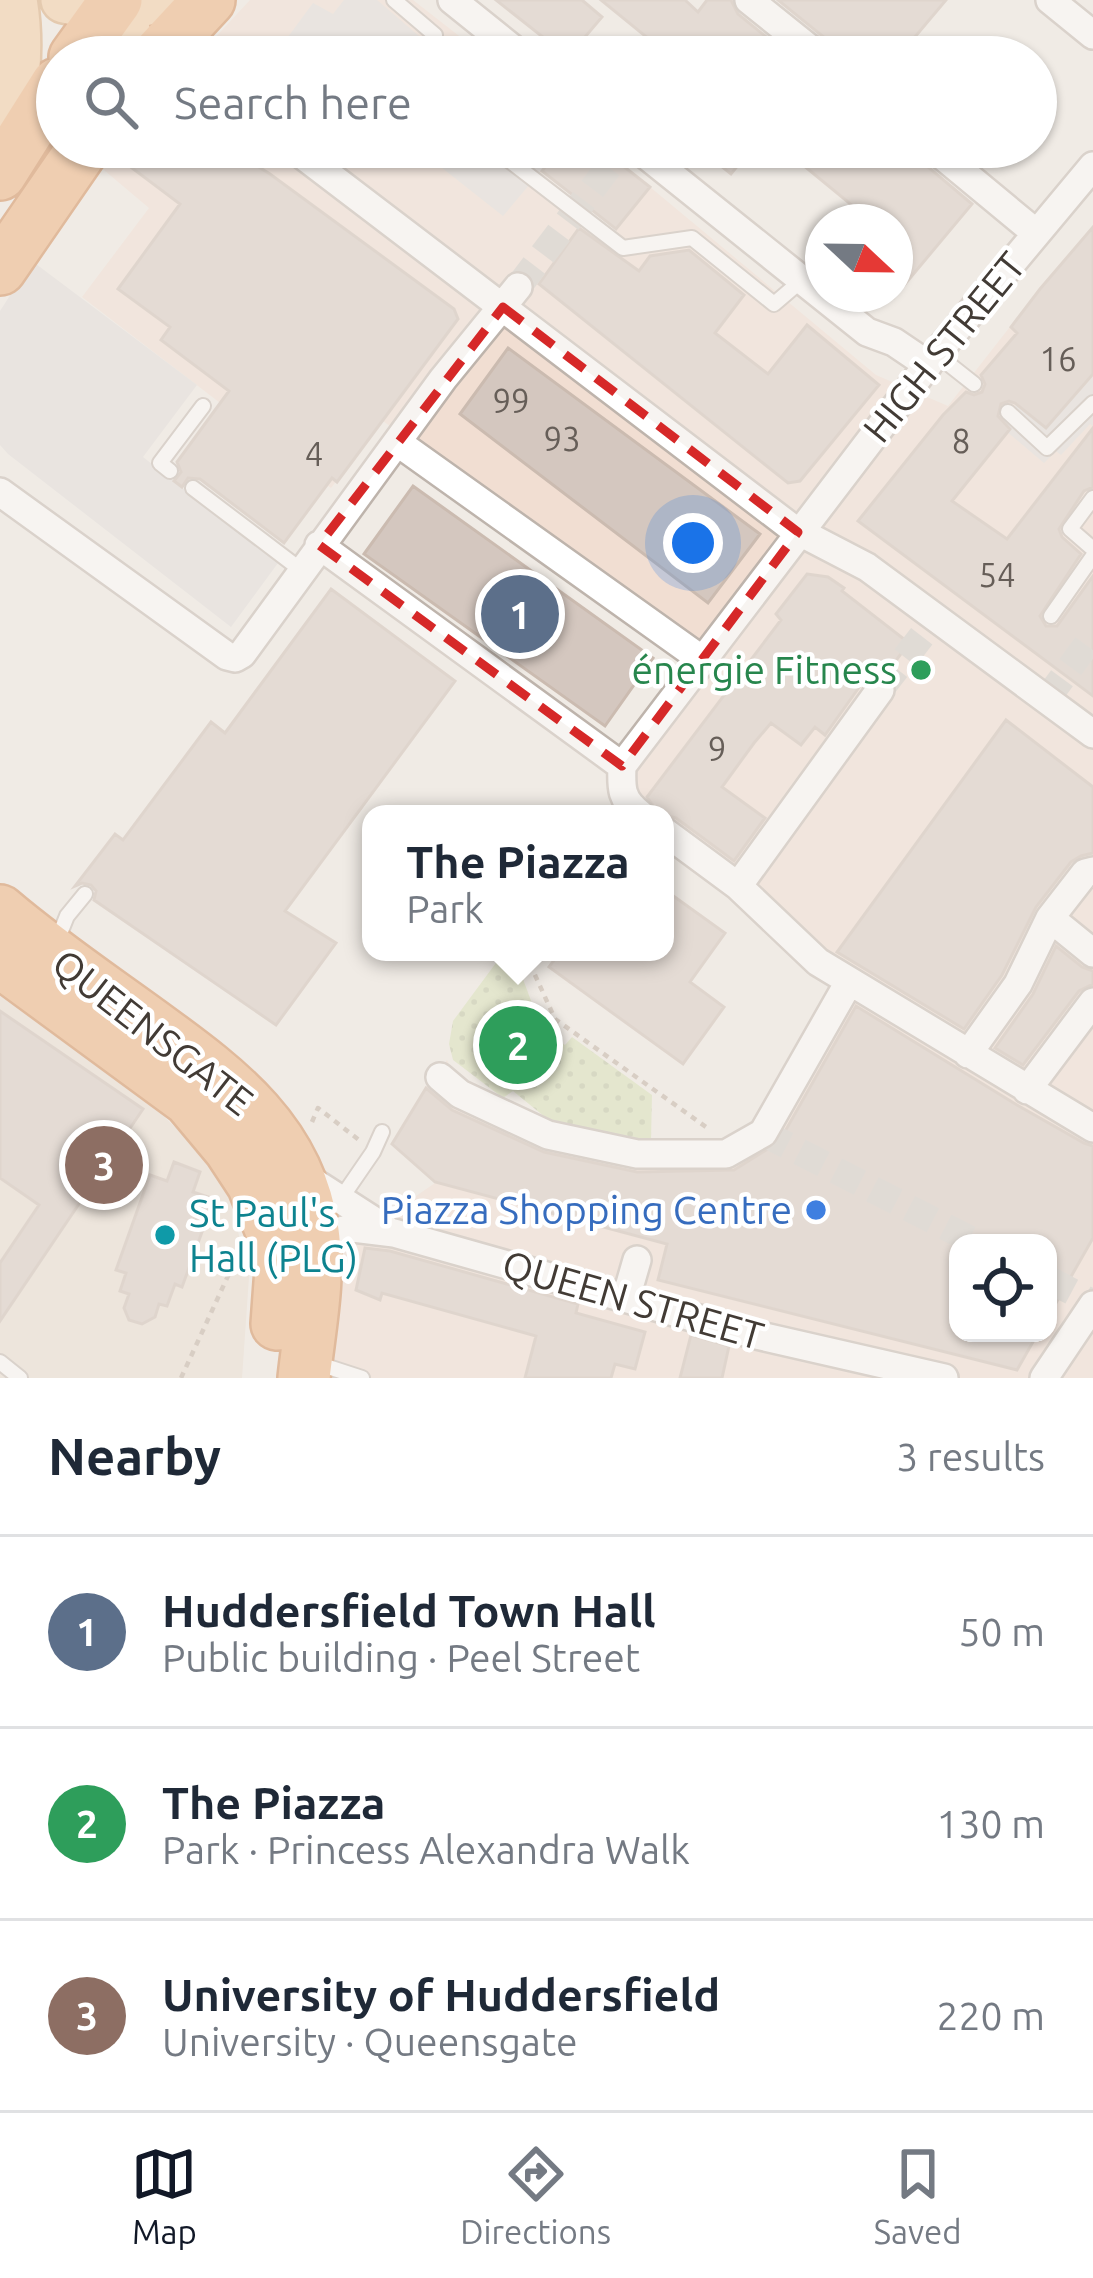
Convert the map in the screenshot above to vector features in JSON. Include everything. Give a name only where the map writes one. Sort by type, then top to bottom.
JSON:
[{"type":"highway","points":[[130,22],[209,0]]},
{"type":"highway","points":[[1,172],[36,117]]},
{"type":"highway","points":[[0,269],[70,168]]},
{"type":"highway","name":"QUEENSGATE","points":[[0,911],[216,1071],[279,1140],[296,1170],[308,1221],[281,1269],[294,1372]]},
{"type":"highway","name":"QUEENSGATE","points":[[0,961],[189,1100],[253,1184],[308,1221]]},
{"type":"main road","points":[[1,172],[16,85],[19,25],[14,0]]},
{"type":"street","points":[[749,0],[794,36]]},
{"type":"street","points":[[1050,0],[1093,34]]},
{"type":"street","points":[[465,4],[500,36]]},
{"type":"street","name":"HIGH STREET","points":[[622,766],[932,359],[1093,166]]},
{"type":"street","points":[[323,168],[510,297],[798,532],[867,568],[1010,665],[1093,734]]},
{"type":"street","points":[[647,168],[867,332],[932,359]]},
{"type":"street","points":[[957,168],[1036,233]]},
{"type":"street","points":[[0,480],[7,498],[235,658],[443,379],[510,297]]},
{"type":"street","points":[[397,442],[701,659]]},
{"type":"street","points":[[319,545],[622,766],[621,793],[629,805]]},
{"type":"street","points":[[738,886],[880,690]]},
{"type":"street","points":[[674,839],[738,886],[818,962],[1093,1127]]},
{"type":"street","points":[[968,1054],[1018,984],[1050,918],[1085,873],[1093,871]]},
{"type":"street","points":[[1050,918],[1093,953]]},
{"type":"street","points":[[440,1077],[474,1101],[548,1135],[637,1154],[726,1154],[763,1133],[849,982]]},
{"type":"street","points":[[1027,1090],[1093,1002]]},
{"type":"street","name":"QUEEN STREET","points":[[308,1221],[394,1234]]},
{"type":"street","name":"QUEEN STREET","points":[[308,1221],[394,1234],[879,1371],[944,1378]]},
{"type":"street","points":[[626,1298],[637,1259]]},
{"type":"street","points":[[1044,1378],[1093,1305]]},
{"type":"lane","points":[[394,0],[435,36]]},
{"type":"lane","points":[[519,168],[623,248],[692,238],[774,304],[802,280]]},
{"type":"lane","points":[[932,359],[974,383]]},
{"type":"lane","points":[[1008,412],[1047,448],[1093,403]]},
{"type":"lane","points":[[170,471],[160,463],[203,406]]},
{"type":"lane","points":[[193,488],[302,570]]},
{"type":"lane","points":[[1051,616],[1093,552],[1070,530],[1093,497]]},
{"type":"lane","points":[[52,952],[67,916],[85,894]]},
{"type":"lane","points":[[308,1221],[373,1152],[382,1132]]},
{"type":"lane","points":[[0,1363],[20,1378]]},
{"type":"lane","points":[[294,1372],[362,1378]]},
{"type":"path","points":[[530,961],[555,1019],[737,1148]]},
{"type":"path","points":[[318,1108],[362,1142]]},
{"type":"path","points":[[181,1378],[248,1233],[308,1221]]},
{"type":"highlighted area","points":[[503,307],[798,532],[622,766],[319,545]]},
{"type":"shaded area","points":[[250,0],[413,0],[459,36],[217,36]]},
{"type":"shaded area","points":[[344,0],[377,0],[419,36],[289,36],[313,3],[333,14]]},
{"type":"shaded area","points":[[102,168],[545,168],[541,173],[614,231],[650,187],[876,375],[948,406],[1093,228],[1093,1378],[319,1378],[336,1251],[435,1183],[392,1144],[447,1060],[453,1073],[500,1107],[553,1129],[649,1147],[722,1146],[756,1128],[837,983],[674,847],[674,805],[626,805],[621,793],[704,655],[383,421],[331,488],[82,297],[149,208]]},
{"type":"shaded area","points":[[442,168],[543,168],[503,216]]},
{"type":"shaded area","points":[[32,261],[197,385],[143,457],[278,563],[231,627],[0,445],[0,311]]},
{"type":"shaded area","points":[[1093,376],[1093,426],[1061,455],[1056,451],[1044,463],[999,425],[1016,405],[1046,429]]},
{"type":"shaded area","points":[[0,996],[149,1102],[188,1140],[228,1190],[249,1277],[242,1378],[0,1378]]},
{"type":"green space","points":[[497,961],[515,961],[542,1030],[565,1045],[572,1037],[652,1095],[651,1141],[562,1131],[513,1091],[503,1098],[453,1060],[449,1044],[453,1021]]},
{"type":"building","points":[[496,0],[582,0],[602,17],[586,36],[541,36]]},
{"type":"building","points":[[601,0],[685,0],[698,12],[707,0],[731,0],[738,14],[765,36],[645,36]]},
{"type":"building","points":[[778,0],[946,0],[916,36],[822,36]]},
{"type":"building","points":[[132,168],[260,168],[454,309],[458,319],[337,482],[332,478],[284,543],[200,479],[188,478],[182,487],[174,481],[181,472],[177,462],[229,391],[161,340],[170,327],[118,289],[180,204]]},
{"type":"building","points":[[626,168],[650,187],[616,229],[542,171]]},
{"type":"building","points":[[807,168],[929,168],[972,204],[913,274],[913,204],[851,204]]},
{"type":"building","points":[[1093,227],[1093,374],[1046,428],[1015,403],[1001,404],[998,416],[1010,429],[952,501],[1007,539],[1093,428],[1093,487],[1084,491],[1059,529],[1081,554],[1040,616],[1046,626],[1057,626],[1093,576],[1093,696],[858,521],[943,415],[966,392],[982,392],[981,375],[1017,333],[1011,327]]},
{"type":"building","points":[[579,228],[639,271],[650,256],[689,250],[744,295],[715,333],[768,374],[807,325],[879,385],[800,481],[788,483],[539,284]]},
{"type":"building","points":[[508,348],[760,534],[708,603],[460,414]]},
{"type":"building","points":[[413,486],[653,658],[605,726],[364,554]]},
{"type":"building","points":[[807,574],[828,577],[909,643],[886,674],[874,673],[865,679],[825,735],[815,727],[801,745],[771,723],[754,743],[722,787],[765,818],[734,861],[674,818],[674,805],[653,805],[647,797],[781,620],[776,614]]},
{"type":"building","points":[[331,589],[455,681],[285,911],[336,943],[276,1025],[94,900],[96,891],[91,885],[75,886],[115,834],[123,840],[211,722],[225,733]]},
{"type":"building","points":[[1006,720],[1093,787],[1093,853],[1071,862],[1036,907],[1002,975],[964,1029],[837,952]]},
{"type":"building","points":[[674,896],[725,933],[690,982],[724,1007],[683,1064],[549,967],[553,961],[674,961]]},
{"type":"building","points":[[1056,946],[1093,971],[1093,984],[1079,991],[1023,1065],[995,1048],[1033,994]]},
{"type":"building","name":"Piazza Shopping Centre","points":[[856,1006],[1093,1146],[1093,1238],[1057,1301],[1057,1234],[949,1234],[949,1342],[1033,1342],[1017,1370],[658,1280],[667,1244],[435,1182],[392,1144],[426,1088],[452,1110],[544,1152],[637,1172],[734,1170],[779,1142]]},
{"type":"building","points":[[0,1011],[143,1109],[0,1321],[0,1263],[39,1205],[0,1178]]},
{"type":"building","name":"St Paul's Hall (PLG)","points":[[174,1162],[200,1172],[193,1192],[214,1199],[182,1287],[175,1284],[167,1306],[159,1304],[155,1317],[142,1324],[129,1320],[124,1308],[129,1294],[120,1291],[126,1273],[116,1270],[150,1175],[167,1181]]},
{"type":"building","points":[[365,1248],[578,1304],[576,1313],[645,1332],[635,1369],[615,1364],[611,1378],[525,1378],[536,1336],[382,1293],[380,1300],[356,1290]]},
{"type":"building","points":[[691,1335],[729,1346],[722,1378],[680,1378]]},
{"type":"tunnel","points":[[518,287],[608,168]]},
{"type":"tunnel","points":[[880,690],[936,618]]},
{"type":"tunnel","points":[[1046,700],[1093,636]]},
{"type":"tunnel","points":[[763,1133],[959,1234]]},
{"type":"tunnel","points":[[1057,1284],[1093,1303]]},
{"type":"place","name":"Huddersfield Town Hall","points":[[520,614]]},
{"type":"place","name":"énergie Fitness","points":[[921,670]]},
{"type":"place","name":"The Piazza","points":[[518,1045]]},
{"type":"place","name":"University of Huddersfield","points":[[104,1165]]},
{"type":"place","name":"Piazza Shopping Centre","points":[[816,1210]]},
{"type":"place","name":"St Paul's Hall (PLG)","points":[[165,1235]]}]
